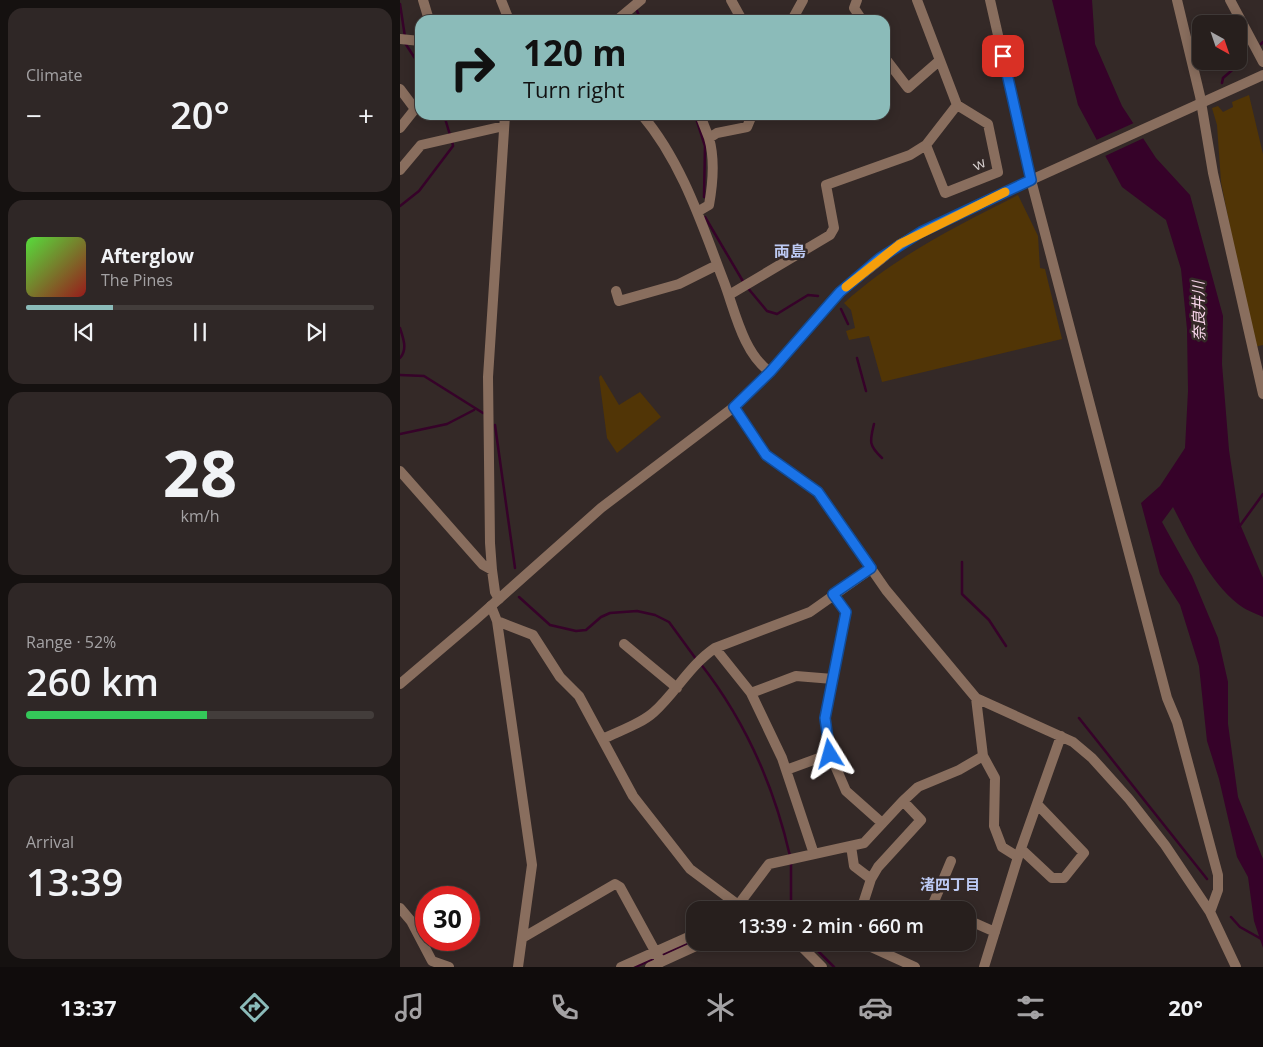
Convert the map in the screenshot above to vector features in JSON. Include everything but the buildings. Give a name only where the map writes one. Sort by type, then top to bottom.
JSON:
[{"type":"street","points":[[423,0],[428,15]]},
{"type":"street","points":[[501,0],[507,15]]},
{"type":"street","points":[[623,15],[641,0]]},
{"type":"street","points":[[731,0],[739,15]]},
{"type":"street","points":[[795,15],[803,0]]},
{"type":"street","points":[[857,0],[854,8],[859,15]]},
{"type":"street","points":[[730,295],[830,235],[834,228],[826,185],[910,155],[926,145],[958,106],[938,61],[917,0]]},
{"type":"street","points":[[990,0],[1033,178],[1167,698],[1177,722],[1213,855],[1218,890],[1210,912]]},
{"type":"street","points":[[1177,0],[1213,173],[1263,394]]},
{"type":"street","points":[[1230,0],[1262,57]]},
{"type":"street","points":[[890,65],[908,88],[938,61]]},
{"type":"street","points":[[400,684],[495,603],[601,508],[734,407],[770,372],[822,310],[880,258],[921,232],[1033,178],[1261,76]]},
{"type":"street","points":[[400,90],[415,109],[400,128]]},
{"type":"street","name":"ｗ","points":[[926,145],[945,193],[998,172],[988,124],[958,106]]},
{"type":"street","points":[[505,120],[488,377],[492,570],[497,621],[532,865],[524,937],[518,967]]},
{"type":"street","points":[[646,120],[656,132],[697,212],[748,346],[770,372]]},
{"type":"street","points":[[697,212],[709,205],[712,187],[712,149],[702,120]]},
{"type":"street","points":[[708,138],[717,133],[747,127],[750,120]]},
{"type":"street","points":[[400,170],[421,145],[504,126]]},
{"type":"street","points":[[616,291],[620,301],[679,284],[717,265]]},
{"type":"street","points":[[734,407],[766,455],[818,492],[886,590],[976,698],[1061,736],[1092,758],[1129,799],[1165,845],[1210,912],[1236,967]]},
{"type":"street","points":[[400,471],[484,565],[492,570]]},
{"type":"street","points":[[603,739],[652,714],[677,688],[702,657],[715,648],[810,612],[871,568]]},
{"type":"street","points":[[833,594],[846,612],[825,718],[830,754],[846,791],[882,823]]},
{"type":"street","points":[[497,621],[533,635],[560,677],[579,696],[633,796],[690,869],[734,901]]},
{"type":"street","points":[[624,644],[677,688]]},
{"type":"street","points":[[715,648],[751,693],[786,770],[814,854]]},
{"type":"street","points":[[751,693],[796,676],[833,679]]},
{"type":"street","points":[[976,698],[983,756],[994,778],[994,826],[1002,847],[1020,853],[1052,878],[1064,878],[1084,853],[1036,804]]},
{"type":"street","points":[[984,967],[1036,804],[1061,736]]},
{"type":"street","points":[[786,770],[830,754]]},
{"type":"street","points":[[746,901],[769,864],[864,843],[918,787],[959,770],[983,756]]},
{"type":"street","points":[[864,901],[870,879],[878,867],[921,820],[903,801]]},
{"type":"street","points":[[851,846],[854,866],[870,879]]},
{"type":"street","points":[[934,901],[951,861]]},
{"type":"street","points":[[524,937],[615,884],[620,887],[659,957]]},
{"type":"street","points":[[400,908],[411,921],[432,961],[449,967]]},
{"type":"street","points":[[976,924],[995,932]]},
{"type":"street","points":[[650,967],[659,957],[686,940]]},
{"type":"street","points":[[621,967],[686,948]]},
{"type":"street","points":[[806,951],[822,967]]},
{"type":"street","points":[[880,951],[915,967]]},
{"type":"shaded area","points":[[1249,95],[1263,154],[1263,345],[1254,347],[1221,182],[1217,125],[1212,108],[1218,106],[1223,112],[1233,107],[1232,102]]},
{"type":"shaded area","points":[[1018,195],[1038,236],[1040,268],[1045,269],[1062,339],[882,382],[869,336],[849,340],[846,331],[855,328],[851,310],[844,303],[884,271],[927,243]]},
{"type":"shaded area","points":[[601,375],[619,405],[640,392],[661,417],[617,453],[607,438],[599,377]]},
{"type":"water","name":"奈良井川","points":[[1052,0],[1092,0],[1095,44],[1122,106],[1156,158],[1190,195],[1223,316],[1222,364],[1229,450],[1240,524],[1263,578],[1263,617],[1241,606],[1218,584],[1201,559],[1173,507],[1162,522],[1192,576],[1218,638],[1228,682],[1228,724],[1238,797],[1263,859],[1263,948],[1254,921],[1248,877],[1237,857],[1219,779],[1207,741],[1199,666],[1180,605],[1160,574],[1141,503],[1160,486],[1185,448],[1188,391],[1187,329],[1181,269],[1166,220],[1122,187],[1078,105]]},
{"type":"pier","points":[[1136,122],[1146,137],[1103,157],[1094,141]]},
{"type":"waterway","points":[[400,4],[405,37]]},
{"type":"waterway","points":[[637,11],[639,15]]},
{"type":"waterway","points":[[405,43],[415,58]]},
{"type":"waterway","points":[[1222,83],[1223,78],[1232,70]]},
{"type":"waterway","points":[[446,120],[450,135]]},
{"type":"waterway","points":[[697,120],[705,146],[704,197]]},
{"type":"waterway","points":[[400,206],[419,191],[453,146],[452,140]]},
{"type":"waterway","points":[[705,217],[744,283]]},
{"type":"waterway","points":[[747,287],[767,311],[777,314],[808,295],[818,296]]},
{"type":"waterway","points":[[841,309],[848,324]]},
{"type":"waterway","points":[[400,328],[404,347],[400,358]]},
{"type":"waterway","points":[[857,358],[866,391]]},
{"type":"waterway","points":[[400,375],[424,376],[483,413]]},
{"type":"waterway","points":[[400,434],[447,424],[474,410]]},
{"type":"waterway","points":[[874,424],[871,443],[874,450],[882,458]]},
{"type":"waterway","points":[[495,425],[515,568]]},
{"type":"waterway","points":[[1239,527],[1263,494]]},
{"type":"waterway","points":[[962,562],[962,594],[989,620],[1006,646]]},
{"type":"waterway","points":[[519,597],[550,625],[576,631],[586,630],[601,617],[610,613],[637,611],[655,615],[669,622],[696,659]]},
{"type":"waterway","points":[[700,663],[716,684],[756,754],[775,804],[790,856]]},
{"type":"waterway","points":[[1079,718],[1207,879]]},
{"type":"waterway","points":[[791,861],[791,901]]},
{"type":"waterway","points":[[1231,917],[1240,927],[1263,940]]},
{"type":"waterway","points":[[662,955],[686,944]]},
{"type":"waterway","points":[[818,951],[834,967]]},
{"type":"waterway","points":[[635,967],[655,958]]},
{"type":"slow traffic","points":[[846,287],[880,258],[900,244],[1005,192]]},
{"type":"district","name":"両島","points":[[790,251]]},
{"type":"district","name":"渚四丁目","points":[[950,885]]},
{"type":"route","points":[[830,754],[825,718],[846,612],[833,594],[871,568],[818,492],[766,455],[734,407],[770,372],[822,310],[880,258],[921,232],[1031,180],[1003,56]]}]
